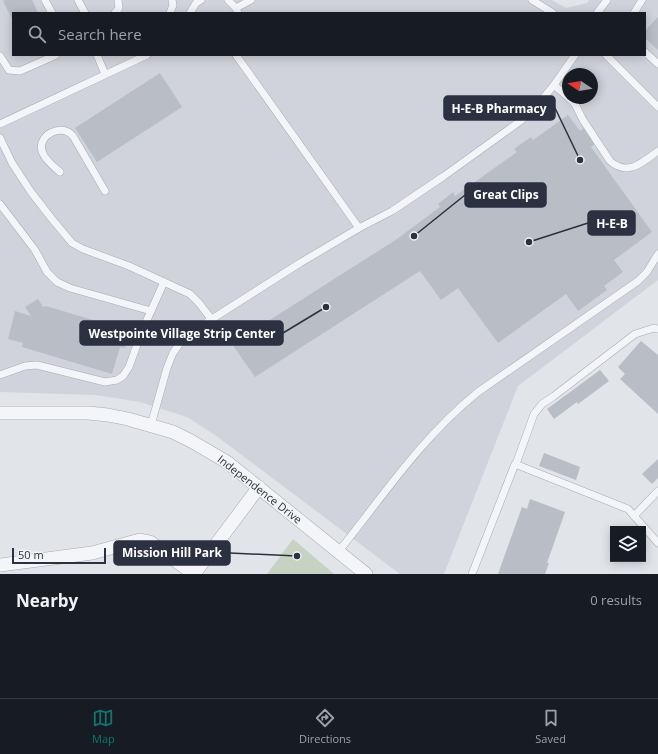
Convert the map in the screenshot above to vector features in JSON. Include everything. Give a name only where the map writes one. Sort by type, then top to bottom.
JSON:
[{"type":"street","name":"Independence Drive","points":[[0,413],[88,413],[128,419],[173,432],[210,451],[227,462],[366,574]]},
{"type":"street","points":[[0,565],[92,553],[140,540],[150,542],[194,574],[259,487]]},
{"type":"lane","points":[[45,0],[51,12]]},
{"type":"lane","points":[[78,0],[84,12]]},
{"type":"lane","points":[[116,12],[119,8],[118,0]]},
{"type":"lane","points":[[170,12],[173,5],[172,0]]},
{"type":"lane","points":[[228,0],[237,10],[251,0]]},
{"type":"lane","points":[[532,0],[551,12]]},
{"type":"lane","points":[[596,12],[602,0]]},
{"type":"lane","points":[[597,12],[607,0]]},
{"type":"lane","points":[[635,12],[642,0]]},
{"type":"lane","points":[[191,12],[198,1]]},
{"type":"lane","points":[[646,53],[658,64]]},
{"type":"lane","points":[[0,56],[8,70],[16,71],[54,56]]},
{"type":"lane","points":[[97,56],[105,74]]},
{"type":"lane","points":[[0,124],[144,56]]},
{"type":"lane","points":[[237,56],[359,228]]},
{"type":"lane","points":[[150,425],[164,376],[173,353],[185,337],[294,267],[359,228],[392,211],[519,122],[534,109],[554,85],[574,56]]},
{"type":"lane","points":[[608,56],[658,107]]},
{"type":"lane","points":[[554,85],[562,92]]},
{"type":"lane","points":[[576,104],[583,120],[610,161],[614,164],[622,168],[632,168],[658,151]]},
{"type":"lane","points":[[60,172],[44,156],[41,147],[42,142],[47,136],[61,129],[67,130],[73,136],[105,191]]},
{"type":"lane","points":[[0,138],[4,148],[24,181],[72,243],[83,249],[129,266],[190,294],[212,320]]},
{"type":"lane","points":[[0,204],[35,250],[47,272],[56,282],[70,288],[151,311]]},
{"type":"lane","points":[[339,551],[404,466],[434,432],[465,403],[478,392],[638,281],[647,272],[658,254]]},
{"type":"lane","points":[[0,375],[25,366],[37,364],[105,382],[117,380],[123,376],[129,366],[164,282]]},
{"type":"lane","points":[[472,574],[516,464],[534,414],[542,404],[635,334],[654,328],[658,329]]},
{"type":"lane","points":[[516,464],[628,509],[658,543]]},
{"type":"lane","points":[[634,516],[658,491]]},
{"type":"shaded area","points":[[0,0],[552,0],[566,8],[587,3],[589,0],[658,0],[658,280],[518,386],[444,574],[400,574],[215,435],[187,417],[140,402],[96,395],[0,392]]},
{"type":"green space","points":[[293,539],[334,574],[267,574]]},
{"type":"building","points":[[32,0],[38,12],[12,12],[12,19],[3,1]]},
{"type":"building","points":[[658,17],[658,50],[646,39],[646,30]]},
{"type":"building","points":[[160,73],[182,107],[97,162],[75,128]]},
{"type":"building","points":[[568,115],[580,131],[589,124],[600,139],[591,147],[652,232],[614,260],[623,272],[604,286],[607,290],[578,311],[566,294],[498,343],[458,288],[441,300],[420,271],[255,377],[232,344],[397,239],[440,207],[438,204],[453,192],[455,196],[517,152],[514,149],[531,137],[533,140]]},
{"type":"building","points":[[38,299],[43,307],[46,306],[130,331],[125,348],[120,347],[112,374],[22,347],[23,343],[8,339],[15,311],[31,316],[25,307]]},
{"type":"building","points":[[641,341],[658,355],[658,414],[620,379],[625,374],[618,367]]},
{"type":"building","points":[[600,370],[609,381],[578,404],[577,402],[554,419],[547,409]]},
{"type":"building","points":[[544,453],[580,467],[576,480],[539,466]]},
{"type":"building","points":[[658,459],[658,478],[652,484],[642,474]]},
{"type":"building","points":[[530,499],[565,512],[547,563],[549,563],[545,574],[498,574],[522,507],[527,509]]},
{"type":"place","name":"H-E-B Pharmacy","points":[[580,160]]},
{"type":"place","name":"Great Clips","points":[[414,236]]},
{"type":"place","name":"H-E-B","points":[[529,242]]},
{"type":"place","name":"Westpointe Village Strip Center","points":[[326,307]]},
{"type":"place","name":"Mission Hill Park","points":[[297,556]]}]
